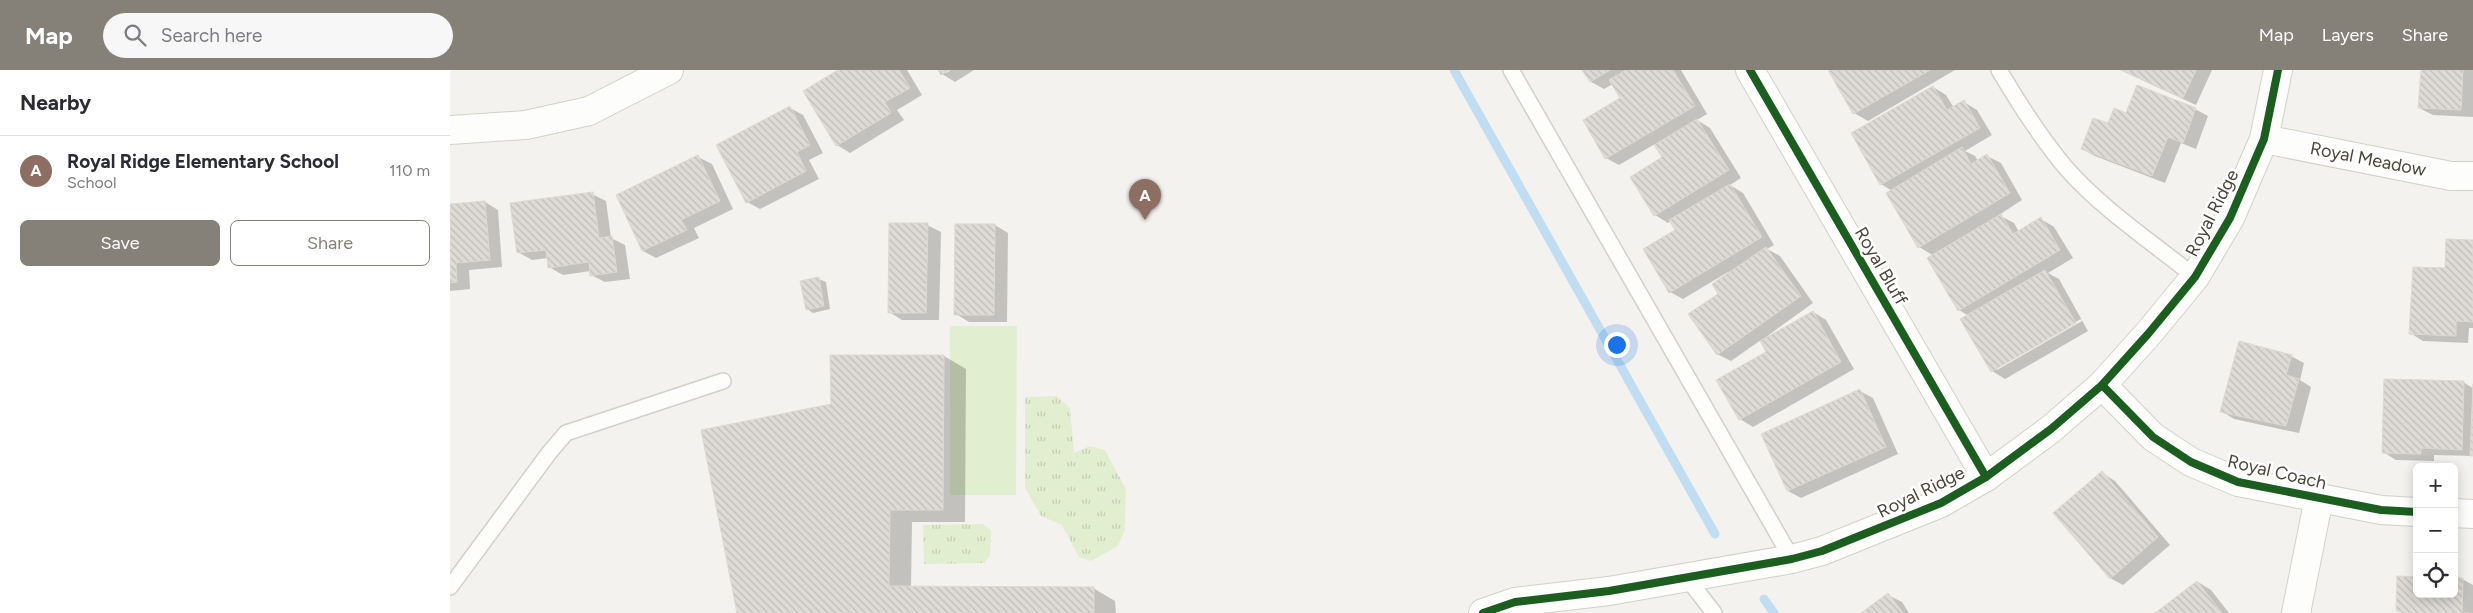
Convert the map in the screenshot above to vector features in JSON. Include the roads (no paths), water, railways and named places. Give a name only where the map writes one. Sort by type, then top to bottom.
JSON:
[{"type":"street","points":[[450,130],[526,125],[589,111],[669,70]]},
{"type":"street","name":"Royal Bluff","points":[[1750,70],[1986,477]]},
{"type":"street","name":"Royal Ridge","points":[[1483,613],[1515,602],[1609,591],[1792,559],[1822,551],[1903,520],[1941,503],[1986,477],[2051,429],[2102,385],[2148,334],[2195,277],[2230,218],[2264,139],[2278,70]]},
{"type":"street","name":"Royal Meadow","points":[[2264,139],[2452,176],[2473,176]]},
{"type":"street","name":"Royal Coach","points":[[2102,385],[2153,437],[2190,462],[2238,482],[2381,510],[2413,512]]},
{"type":"street","points":[[2296,613],[2319,498]]},
{"type":"street","points":[[2458,513],[2473,514]]},
{"type":"lane","points":[[1510,70],[1792,559]]},
{"type":"lane","points":[[1999,70],[2016,100],[2067,169],[2102,203],[2195,277]]},
{"type":"lane","points":[[450,587],[549,453],[566,433],[723,381]]},
{"type":"lane","points":[[1687,578],[1714,613]]},
{"type":"waterway","points":[[1454,70],[1715,534]]},
{"type":"waterway","points":[[1764,599],[1774,613]]},
{"type":"place","name":"Royal Ridge Elementary School","points":[[1145,220]]}]
